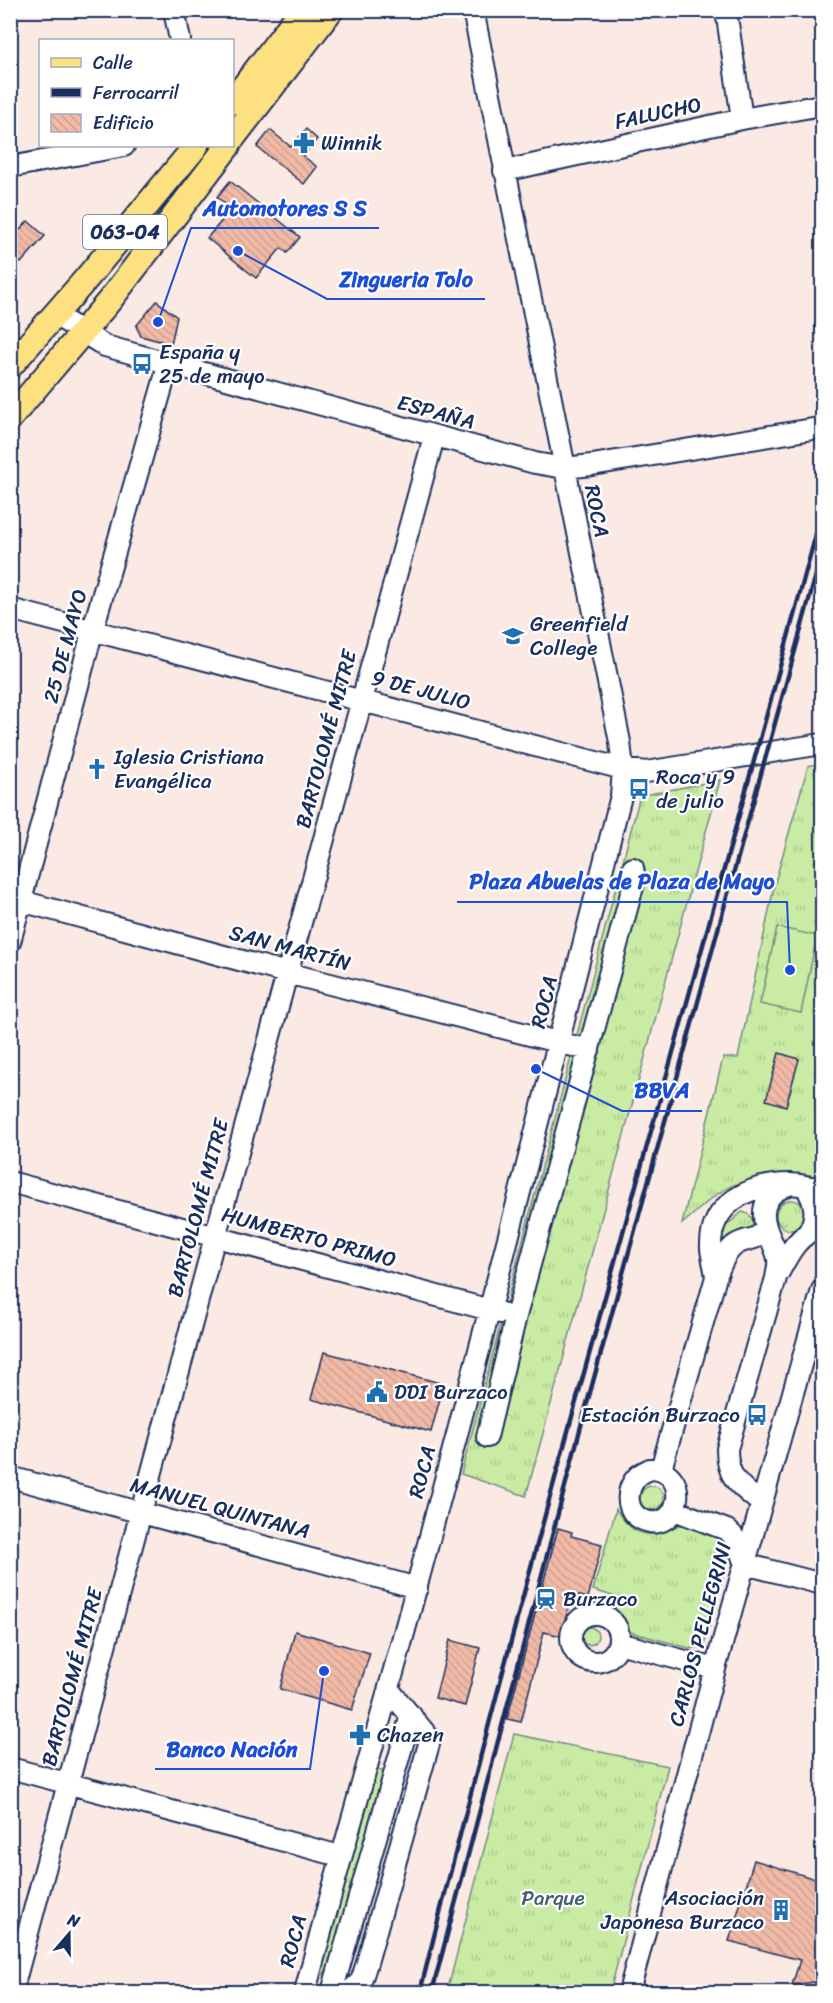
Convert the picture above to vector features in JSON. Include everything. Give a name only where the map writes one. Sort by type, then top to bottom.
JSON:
[{"type":"main road","points":[[234,99],[302,10]]},
{"type":"main road","points":[[234,136],[331,10]]},
{"type":"main road","name":"063-04","points":[[10,366],[86,279],[191,147]]},
{"type":"main road","name":"063-04","points":[[10,417],[110,300],[227,147]]},
{"type":"street","points":[[174,10],[180,39]]},
{"type":"street","name":"ROCA","points":[[305,1992],[340,1856],[417,1587],[490,1311],[621,796],[623,769],[620,742],[473,10]]},
{"type":"street","points":[[726,10],[742,119]]},
{"type":"street","name":"FALUCHO","points":[[504,171],[742,119],[822,105]]},
{"type":"street","points":[[10,167],[119,147]]},
{"type":"street","name":"ESPAÑA","points":[[54,314],[105,346],[535,463],[564,468],[819,428]]},
{"type":"street","name":"25 DE MAYO","points":[[10,942],[16,899],[169,363]]},
{"type":"street","name":"BARTOLOMÉ MITRE","points":[[12,1992],[434,436]]},
{"type":"street","name":"9 DE JULIO","points":[[10,609],[362,699],[623,769],[646,772],[822,744]]},
{"type":"street","points":[[487,1437],[516,1316],[634,879],[633,868]]},
{"type":"street","name":"SAN MARTÍN","points":[[16,899],[287,973],[589,1050]]},
{"type":"street","name":"HUMBERTO PRIMO","points":[[10,1182],[490,1311],[516,1316]]},
{"type":"street","points":[[776,1278],[792,1247],[811,1232],[814,1210],[812,1197],[806,1186]]},
{"type":"street","points":[[759,1234],[763,1212],[768,1200],[777,1189],[806,1186]]},
{"type":"street","points":[[716,1277],[711,1248],[719,1218],[727,1204],[739,1195],[758,1188],[806,1186]]},
{"type":"street","points":[[661,1469],[716,1277],[724,1258],[732,1247],[759,1234],[788,1241],[811,1232]]},
{"type":"street","points":[[759,1234],[777,1255],[779,1262],[727,1449],[727,1461],[731,1476],[761,1503]]},
{"type":"street","name":"CARLOS PELLEGRINI","points":[[629,1992],[715,1669],[822,1290]]},
{"type":"street","points":[[650,1469],[661,1469],[668,1473],[675,1484],[674,1510],[669,1517],[659,1522],[648,1522],[637,1516],[629,1506],[628,1496],[639,1475],[650,1469]]},
{"type":"street","name":"MANUEL QUINTANA","points":[[10,1477],[417,1587]]},
{"type":"street","points":[[674,1510],[727,1530],[734,1535],[745,1564],[822,1584]]},
{"type":"street","points":[[619,1643],[715,1669]]},
{"type":"street","points":[[349,1992],[361,1981],[366,1966],[429,1743],[426,1734],[411,1714],[389,1690]]},
{"type":"street","points":[[332,1992],[411,1714]]},
{"type":"street","points":[[10,1768],[340,1856]]},
{"type":"green space","points":[[822,763],[822,1179],[767,1178],[734,1185],[713,1197],[682,1224],[723,1058],[738,1058],[775,882],[808,766]]},
{"type":"green space","points":[[720,780],[526,1496],[461,1474],[640,796]]},
{"type":"green space","points":[[777,927],[817,936],[801,1013],[760,1004]]},
{"type":"green space","points":[[791,1200],[802,1204],[806,1215],[802,1226],[791,1230],[780,1226],[776,1215],[780,1204]]},
{"type":"green space","points":[[742,1212],[752,1218],[752,1228],[730,1236],[720,1244],[724,1228]]},
{"type":"green space","points":[[652,1486],[661,1489],[664,1498],[661,1507],[652,1510],[643,1507],[640,1498],[643,1489]]},
{"type":"green space","points":[[616,1509],[630,1526],[644,1534],[661,1533],[681,1524],[724,1538],[729,1552],[705,1642],[700,1646],[689,1648],[630,1632],[615,1610],[616,1597],[593,1590]]},
{"type":"green space","points":[[589,1627],[595,1630],[598,1636],[595,1642],[589,1645],[583,1642],[580,1636],[583,1630]]},
{"type":"green space","name":"Parque","points":[[514,1734],[668,1766],[610,1992],[447,1992]]},
{"type":"green space","points":[[376,1769],[387,1773],[334,1958],[323,1975],[319,1975],[317,1972]]},
{"type":"building","points":[[306,129],[317,139],[303,156],[317,167],[304,184],[257,147],[270,130],[291,147]]},
{"type":"building","points":[[230,181],[300,237],[287,253],[281,248],[256,278],[207,238],[232,209],[217,197]]},
{"type":"building","points":[[28,221],[45,236],[21,263],[10,254],[10,241]]},
{"type":"building","points":[[157,301],[177,317],[171,344],[141,336],[136,326]]},
{"type":"building","points":[[779,1053],[799,1059],[786,1106],[766,1100]]},
{"type":"building","name":"DDI Burzaco","points":[[324,1352],[444,1384],[431,1432],[311,1399]]},
{"type":"building","points":[[558,1528],[572,1532],[571,1536],[602,1544],[588,1598],[572,1594],[561,1636],[544,1632],[521,1722],[507,1719]]},
{"type":"building","points":[[295,1631],[370,1653],[352,1710],[280,1689]]},
{"type":"building","points":[[450,1640],[480,1648],[465,1706],[435,1698]]},
{"type":"building","name":"Asociación Japonesa Burzaco","points":[[754,1860],[822,1881],[822,1981],[792,1985],[800,1960],[729,1941]]},
{"type":"railway","points":[[420,1992],[516,1621],[822,512]]},
{"type":"railway","points":[[432,1992],[586,1407],[822,553]]},
{"type":"place","name":"Winnik","points":[[304,143]]},
{"type":"place","name":"Zingueria Tolo","points":[[238,251]]},
{"type":"place","name":"Automotores S S","points":[[158,322]]},
{"type":"place","name":"España y 25 de mayo","points":[[142,364]]},
{"type":"place","name":"Greenfield College","points":[[513,636]]},
{"type":"place","name":"Iglesia Cristiana Evangélica","points":[[97,769]]},
{"type":"place","name":"Roca y 9 de julio","points":[[639,789]]},
{"type":"place","name":"Plaza Abuelas de Plaza de Mayo","points":[[790,970]]},
{"type":"place","name":"BBVA","points":[[536,1069]]},
{"type":"place","name":"DDI Burzaco","points":[[377,1392]]},
{"type":"place","name":"Estación Burzaco","points":[[757,1415]]},
{"type":"place","name":"Burzaco","points":[[546,1599]]},
{"type":"place","name":"Banco Nación","points":[[324,1671]]},
{"type":"place","name":"Chazen","points":[[360,1735]]},
{"type":"place","name":"Asociación Japonesa Burzaco","points":[[781,1910]]}]
